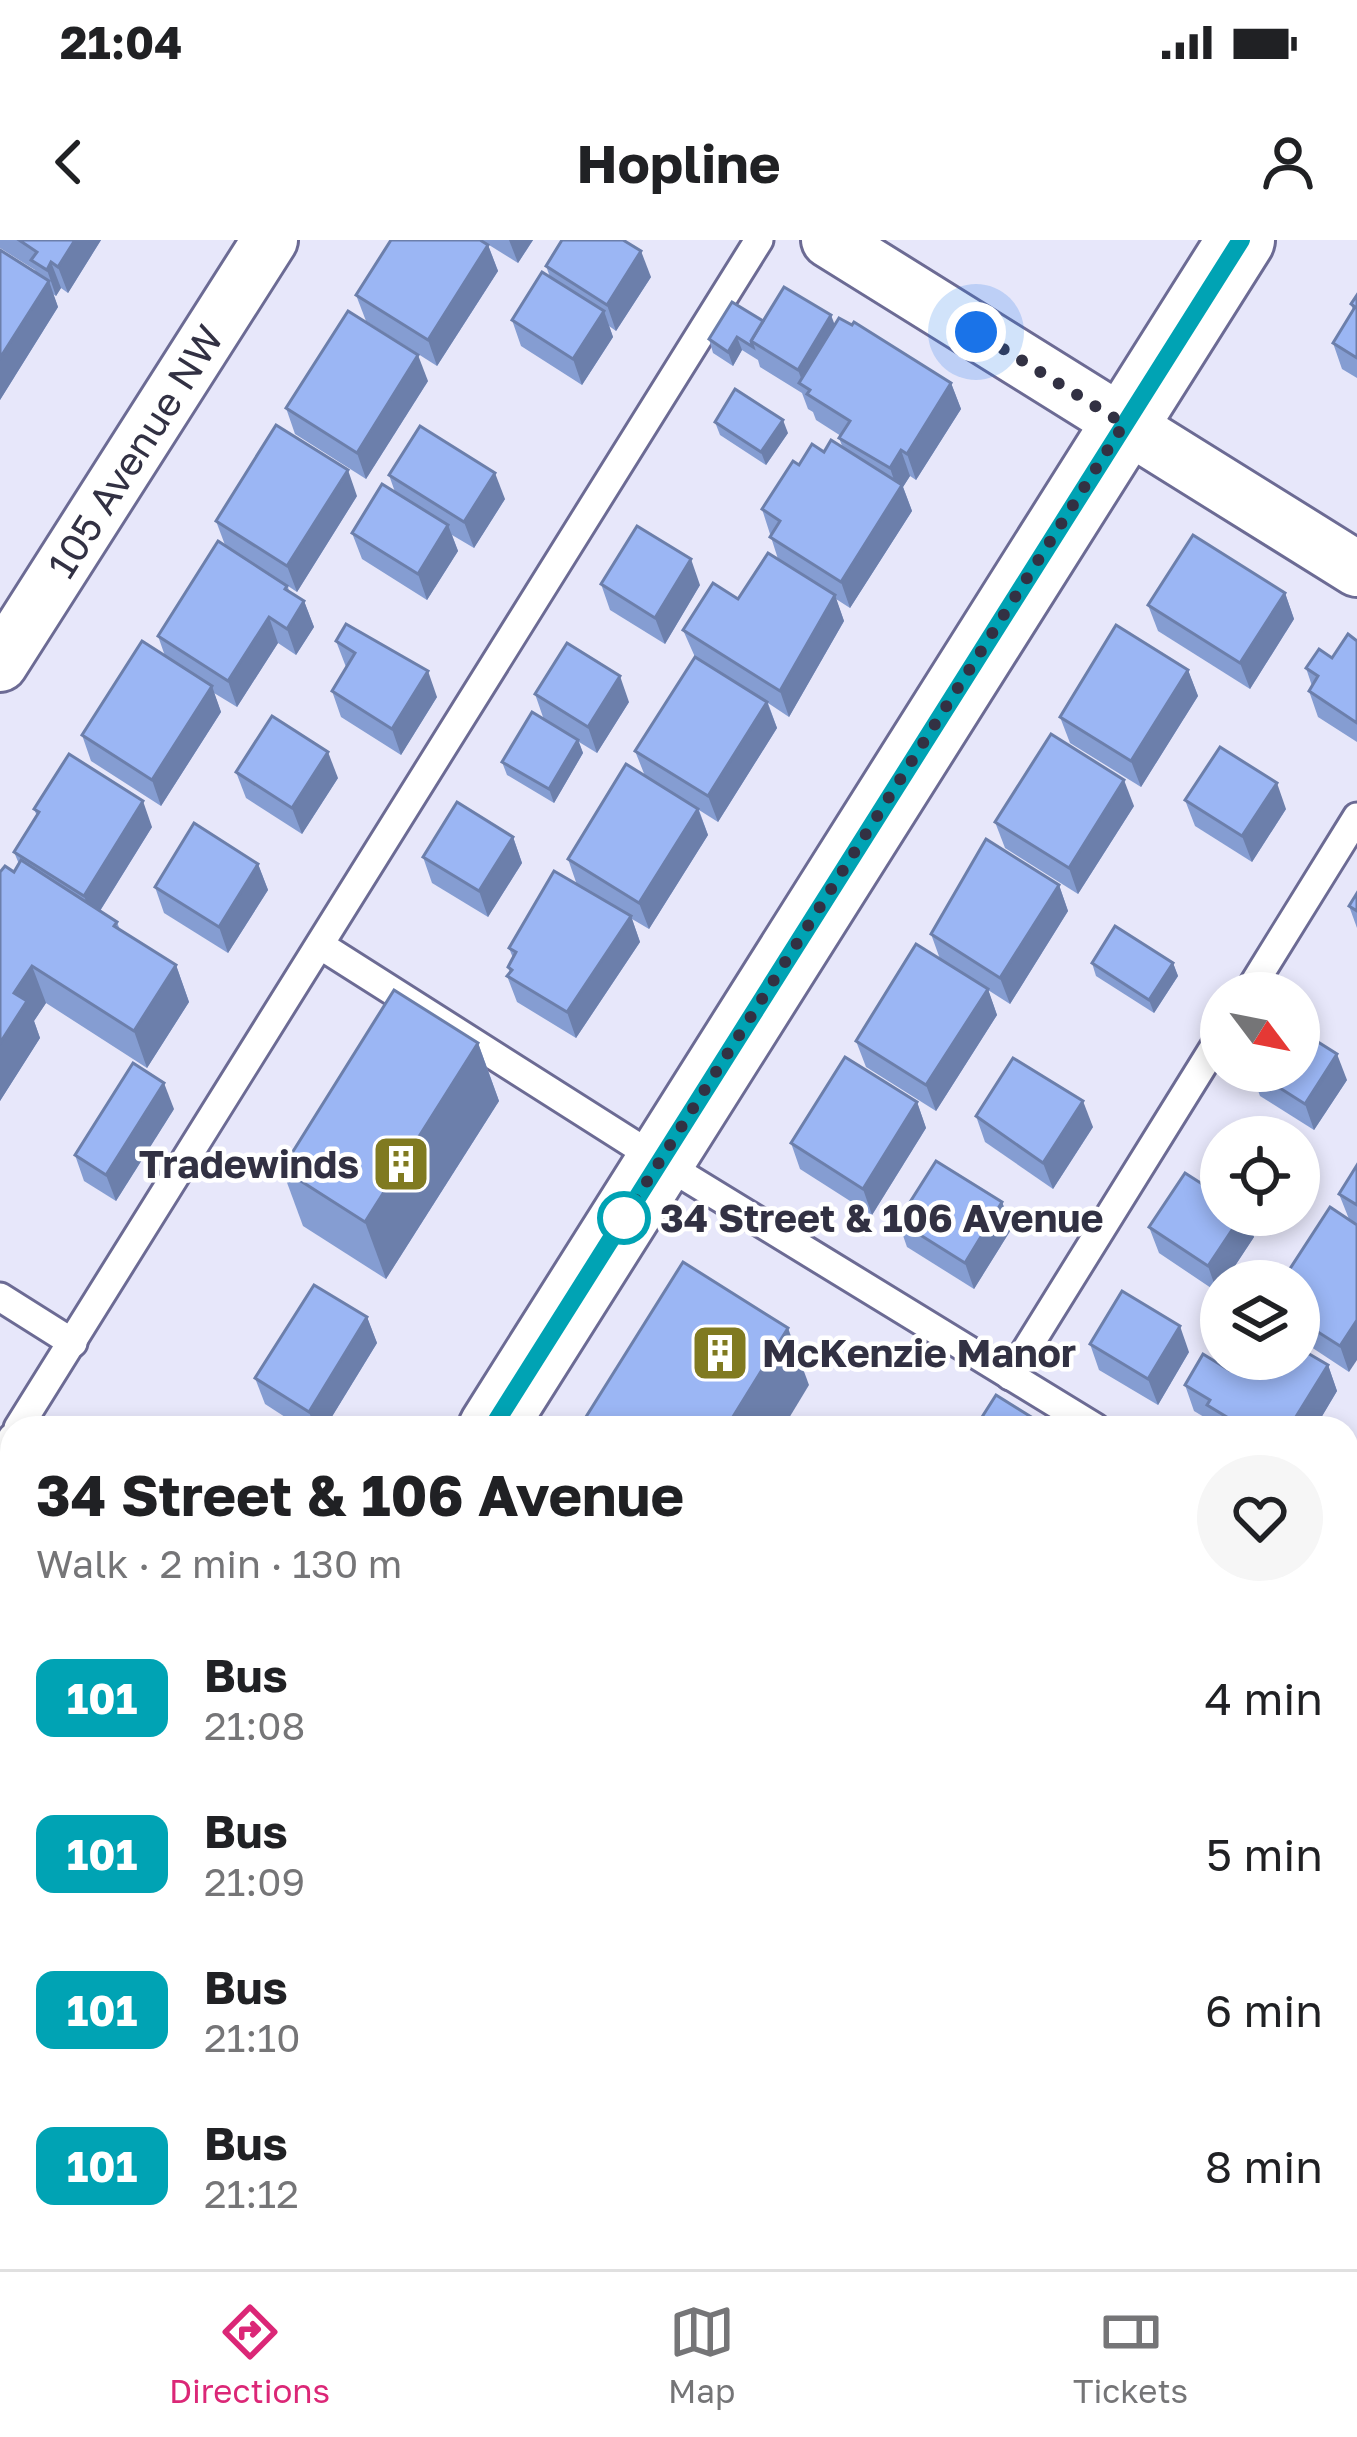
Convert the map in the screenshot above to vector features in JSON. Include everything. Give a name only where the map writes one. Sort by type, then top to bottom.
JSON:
[{"type":"street","name":"105 Avenue NW","points":[[0,664],[270,240]]},
{"type":"street","points":[[829,240],[1357,569]]},
{"type":"street","points":[[500,1416],[1241,240]]},
{"type":"lane","points":[[26,1416],[759,240]]},
{"type":"lane","points":[[1261,972],[1357,817]]},
{"type":"lane","points":[[320,946],[1076,1416]]},
{"type":"lane","points":[[1010,1376],[1200,1070]]},
{"type":"lane","points":[[0,1297],[73,1343]]},
{"type":"building","points":[[19,240],[75,240],[58,267],[51,262],[47,270],[31,260],[37,252]]},
{"type":"building","points":[[391,240],[480,240],[488,245],[428,340],[356,295]]},
{"type":"building","points":[[562,240],[623,240],[641,251],[607,305],[546,266]]},
{"type":"building","points":[[0,250],[49,281],[0,358]]},
{"type":"building","points":[[542,272],[604,311],[573,359],[512,320]]},
{"type":"building","points":[[784,287],[831,315],[798,370],[751,341]]},
{"type":"building","points":[[1357,295],[1357,358],[1333,343]]},
{"type":"building","points":[[732,302],[763,321],[751,341],[753,347],[737,337],[728,352],[709,339]]},
{"type":"building","points":[[348,311],[418,355],[357,453],[286,408]]},
{"type":"building","points":[[839,318],[854,322],[951,383],[907,454],[901,450],[890,468],[839,438],[850,421],[807,394],[810,390],[799,383]]},
{"type":"building","points":[[735,389],[783,420],[761,452],[715,422]]},
{"type":"building","points":[[276,425],[348,470],[287,566],[216,521]]},
{"type":"building","points":[[420,426],[495,473],[464,522],[389,475]]},
{"type":"building","points":[[831,440],[902,485],[841,582],[770,537],[780,521],[762,509],[793,461],[799,465],[812,444],[824,452]]},
{"type":"building","points":[[382,484],[448,525],[418,574],[352,533]]},
{"type":"building","points":[[637,526],[691,559],[655,618],[601,584]]},
{"type":"building","points":[[1193,535],[1285,593],[1240,663],[1148,605]]},
{"type":"building","points":[[218,541],[304,601],[287,629],[269,617],[228,681],[158,636]]},
{"type":"building","points":[[768,553],[835,595],[780,691],[683,630],[713,583],[738,599]]},
{"type":"building","points":[[346,624],[428,671],[392,729],[332,691],[355,653],[336,641]]},
{"type":"building","points":[[1116,625],[1188,670],[1131,761],[1060,717]]},
{"type":"building","points":[[1348,634],[1357,641],[1357,723],[1309,691],[1318,676],[1306,668],[1319,649],[1332,658]]},
{"type":"building","points":[[142,641],[212,686],[152,780],[82,735]]},
{"type":"building","points":[[567,643],[620,676],[588,727],[535,694]]},
{"type":"building","points":[[695,657],[767,702],[708,796],[635,751]]},
{"type":"building","points":[[532,712],[578,740],[549,789],[502,762]]},
{"type":"building","points":[[272,716],[328,752],[292,808],[236,772]]},
{"type":"building","points":[[1051,734],[1124,780],[1069,868],[995,822]]},
{"type":"building","points":[[1220,747],[1277,783],[1242,836],[1185,800]]},
{"type":"building","points":[[69,754],[143,801],[84,896],[14,852],[39,812],[34,809]]},
{"type":"building","points":[[626,764],[698,809],[639,903],[568,859]]},
{"type":"building","points":[[457,802],[513,837],[479,891],[423,857]]},
{"type":"building","points":[[194,823],[258,864],[219,927],[155,887]]},
{"type":"building","points":[[986,839],[1059,885],[1000,978],[931,934]]},
{"type":"building","points":[[21,860],[176,965],[134,1031],[32,966],[14,993],[27,1001],[0,1043],[0,872],[5,866],[14,872]]},
{"type":"building","points":[[554,871],[631,916],[567,1012],[507,976],[516,952],[509,948]]},
{"type":"building","points":[[1115,926],[1173,963],[1149,1000],[1092,963]]},
{"type":"building","points":[[916,944],[988,989],[926,1085],[856,1041]]},
{"type":"building","points":[[394,990],[478,1043],[365,1222],[282,1169]]},
{"type":"building","points":[[1320,1043],[1337,1054],[1320,1081]]},
{"type":"building","points":[[845,1057],[917,1102],[863,1189],[791,1143]]},
{"type":"building","points":[[1013,1058],[1083,1101],[1043,1163],[976,1116]]},
{"type":"building","points":[[133,1063],[164,1083],[106,1175],[75,1155]]},
{"type":"building","points":[[1286,1092],[1313,1092],[1305,1104]]},
{"type":"building","points":[[936,1161],[1002,1202],[965,1263],[898,1221]]},
{"type":"building","points":[[1357,1165],[1357,1205],[1339,1194]]},
{"type":"building","points":[[1185,1173],[1200,1183],[1200,1236],[1228,1236],[1212,1260],[1200,1261],[1149,1227]]},
{"type":"building","points":[[1330,1207],[1357,1225],[1357,1320],[1340,1346],[1320,1333],[1320,1260],[1296,1260],[1311,1236],[1320,1236],[1320,1222]]},
{"type":"building","points":[[683,1262],[788,1328],[733,1416],[587,1416]]},
{"type":"building","points":[[314,1285],[367,1317],[309,1412],[255,1378]]},
{"type":"building","points":[[1122,1291],[1180,1326],[1148,1379],[1090,1344]]},
{"type":"building","points":[[1200,1359],[1200,1380],[1319,1380],[1296,1416],[1225,1416],[1185,1385]]},
{"type":"building","points":[[996,1395],[1030,1416],[983,1416]]},
{"type":"bus line","name":"101","points":[[500,1416],[1241,240]]},
{"type":"place","name":"Tradewinds","points":[[401,1164]]},
{"type":"place","name":"34 Street & 106 Avenue","points":[[624,1218]]},
{"type":"place","name":"McKenzie Manor","points":[[720,1353]]},
{"type":"route","points":[[624,1218],[1124,424],[976,332]]}]
